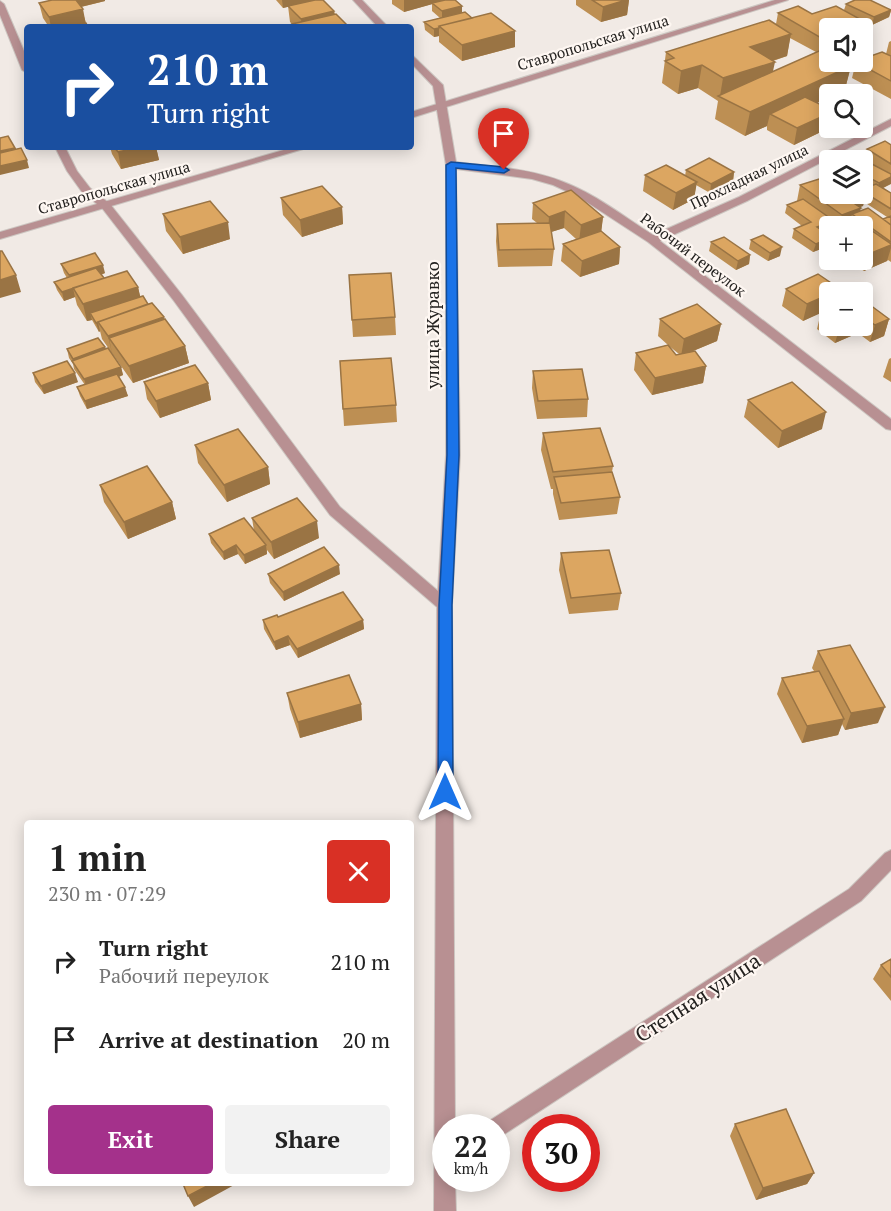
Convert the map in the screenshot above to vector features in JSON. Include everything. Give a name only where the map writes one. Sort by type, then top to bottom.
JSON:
[{"type":"street","points":[[357,0],[380,24]]},
{"type":"street","name":"Ставропольская улица","points":[[414,114],[784,0]]},
{"type":"street","points":[[0,4],[24,63]]},
{"type":"street","name":"улица Журавко","points":[[414,60],[438,85],[451,165],[453,455],[445,605],[445,1211]]},
{"type":"street","name":"Прохладная улица","points":[[652,240],[743,199],[891,122]]},
{"type":"street","points":[[62,150],[72,171],[86,190],[106,206],[178,298],[335,511],[445,605]]},
{"type":"street","name":"Ставропольская улица","points":[[0,236],[295,150]]},
{"type":"street","name":"Рабочий переулок","points":[[451,165],[504,170],[557,183],[583,195],[652,240],[891,426]]},
{"type":"street","name":"Степная улица","points":[[510,1119],[855,895],[891,858]]},
{"type":"building","points":[[52,0],[76,0],[83,9],[49,17],[39,3]]},
{"type":"building","points":[[323,0],[334,11],[301,19],[288,6]]},
{"type":"building","points":[[455,0],[462,6],[442,11],[432,3]]},
{"type":"building","points":[[592,0],[626,0],[603,7]]},
{"type":"building","points":[[855,0],[870,0],[891,10],[874,17],[846,4]]},
{"type":"building","points":[[798,6],[812,14],[836,6],[858,18],[819,18],[819,37],[778,13]]},
{"type":"building","points":[[465,12],[472,18],[439,26],[439,28],[434,29],[424,22]]},
{"type":"building","points":[[491,13],[515,31],[462,45],[439,26]]},
{"type":"building","points":[[336,14],[346,24],[292,24]]},
{"type":"building","points":[[769,20],[791,34],[750,47],[775,62],[723,78],[702,65],[681,71],[665,61],[674,58],[666,52]]},
{"type":"building","points":[[819,51],[819,72],[838,72],[750,112],[718,96]]},
{"type":"building","points":[[882,52],[891,56],[891,81],[873,71],[873,55]]},
{"type":"building","points":[[805,97],[819,104],[819,118],[797,128],[770,114]]},
{"type":"building","points":[[8,136],[15,148],[0,151],[0,138]]},
{"type":"building","points":[[885,141],[891,145],[891,164],[873,153],[873,150],[867,149]]},
{"type":"building","points":[[21,148],[27,160],[0,166],[0,153]]},
{"type":"building","points":[[709,158],[734,172],[711,184],[686,170]]},
{"type":"building","points":[[666,165],[697,182],[676,193],[645,175]]},
{"type":"building","points":[[873,165],[891,174],[891,177],[879,183],[873,180]]},
{"type":"building","points":[[819,179],[819,199],[800,185]]},
{"type":"building","points":[[876,184],[891,193],[891,209],[873,198],[873,185]]},
{"type":"building","points":[[322,186],[342,207],[300,220],[281,198]]},
{"type":"building","points":[[571,190],[603,217],[581,225],[565,211],[549,217],[533,203]]},
{"type":"building","points":[[803,199],[827,216],[819,216],[819,226],[817,227],[819,228],[819,243],[816,244],[794,229],[811,222],[787,205]]},
{"type":"building","points":[[210,201],[228,222],[180,237],[163,214]]},
{"type":"building","points":[[827,204],[855,204],[861,208],[842,215]]},
{"type":"building","points":[[868,208],[891,225],[891,242],[873,229],[873,216],[852,214]]},
{"type":"building","points":[[891,216],[891,225],[883,219]]},
{"type":"building","points":[[550,223],[554,249],[499,250],[497,224]]},
{"type":"building","points":[[601,231],[620,247],[582,261],[563,244]]},
{"type":"building","points":[[873,232],[891,244],[873,252]]},
{"type":"building","points":[[763,235],[782,247],[770,253],[751,240]]},
{"type":"building","points":[[724,237],[750,255],[738,261],[711,242]]},
{"type":"building","points":[[0,251],[16,275],[0,280]]},
{"type":"building","points":[[95,253],[103,265],[69,275],[61,264]]},
{"type":"building","points":[[96,268],[104,278],[62,292],[54,282]]},
{"type":"building","points":[[127,271],[138,287],[83,304],[73,288]]},
{"type":"building","points":[[391,273],[395,317],[352,320],[349,275]]},
{"type":"building","points":[[818,274],[830,282],[819,282],[819,299],[807,304],[786,289]]},
{"type":"building","points":[[143,296],[148,304],[96,323],[90,313]]},
{"type":"building","points":[[152,303],[164,317],[108,336],[98,322]]},
{"type":"building","points":[[697,304],[721,324],[684,339],[660,319]]},
{"type":"building","points":[[873,307],[889,319],[875,325],[873,324]]},
{"type":"building","points":[[165,319],[185,346],[129,366],[109,338]]},
{"type":"building","points":[[98,338],[105,347],[73,359],[67,349]]},
{"type":"building","points":[[668,345],[676,355],[695,351],[706,366],[655,378],[636,353]]},
{"type":"building","points":[[108,348],[121,367],[84,379],[72,361]]},
{"type":"building","points":[[391,358],[396,405],[343,409],[340,361]]},
{"type":"building","points":[[67,361],[75,373],[41,386],[33,373]]},
{"type":"building","points":[[195,365],[208,383],[156,401],[144,382]]},
{"type":"building","points":[[582,369],[588,399],[538,401],[533,371]]},
{"type":"building","points":[[117,374],[125,387],[85,401],[77,387]]},
{"type":"building","points":[[792,382],[826,412],[782,431],[748,400]]},
{"type":"building","points":[[600,428],[613,466],[553,472],[543,433]]},
{"type":"building","points":[[238,429],[268,467],[224,485],[195,445]]},
{"type":"building","points":[[147,466],[172,502],[124,522],[100,485]]},
{"type":"building","points":[[612,472],[620,497],[561,503],[554,477]]},
{"type":"building","points":[[297,498],[317,521],[271,542],[252,518]]},
{"type":"building","points":[[244,518],[266,545],[244,555],[236,545],[223,552],[209,534]]},
{"type":"building","points":[[324,547],[339,565],[283,592],[268,574]]},
{"type":"building","points":[[609,550],[621,593],[571,598],[561,553]]},
{"type":"building","points":[[343,592],[363,620],[297,649],[288,636],[274,642],[263,620],[277,615],[278,617]]},
{"type":"building","points":[[850,645],[885,707],[851,713],[818,651]]},
{"type":"building","points":[[819,671],[844,719],[807,726],[782,678]]},
{"type":"building","points":[[349,675],[361,704],[298,722],[287,693]]},
{"type":"building","points":[[891,959],[891,977],[881,965]]},
{"type":"building","points":[[786,1109],[814,1173],[763,1188],[735,1124]]},
{"type":"building","points":[[184,1186],[207,1186],[188,1196]]},
{"type":"route","points":[[445,792],[445,605],[453,455],[451,165],[504,170]]}]
